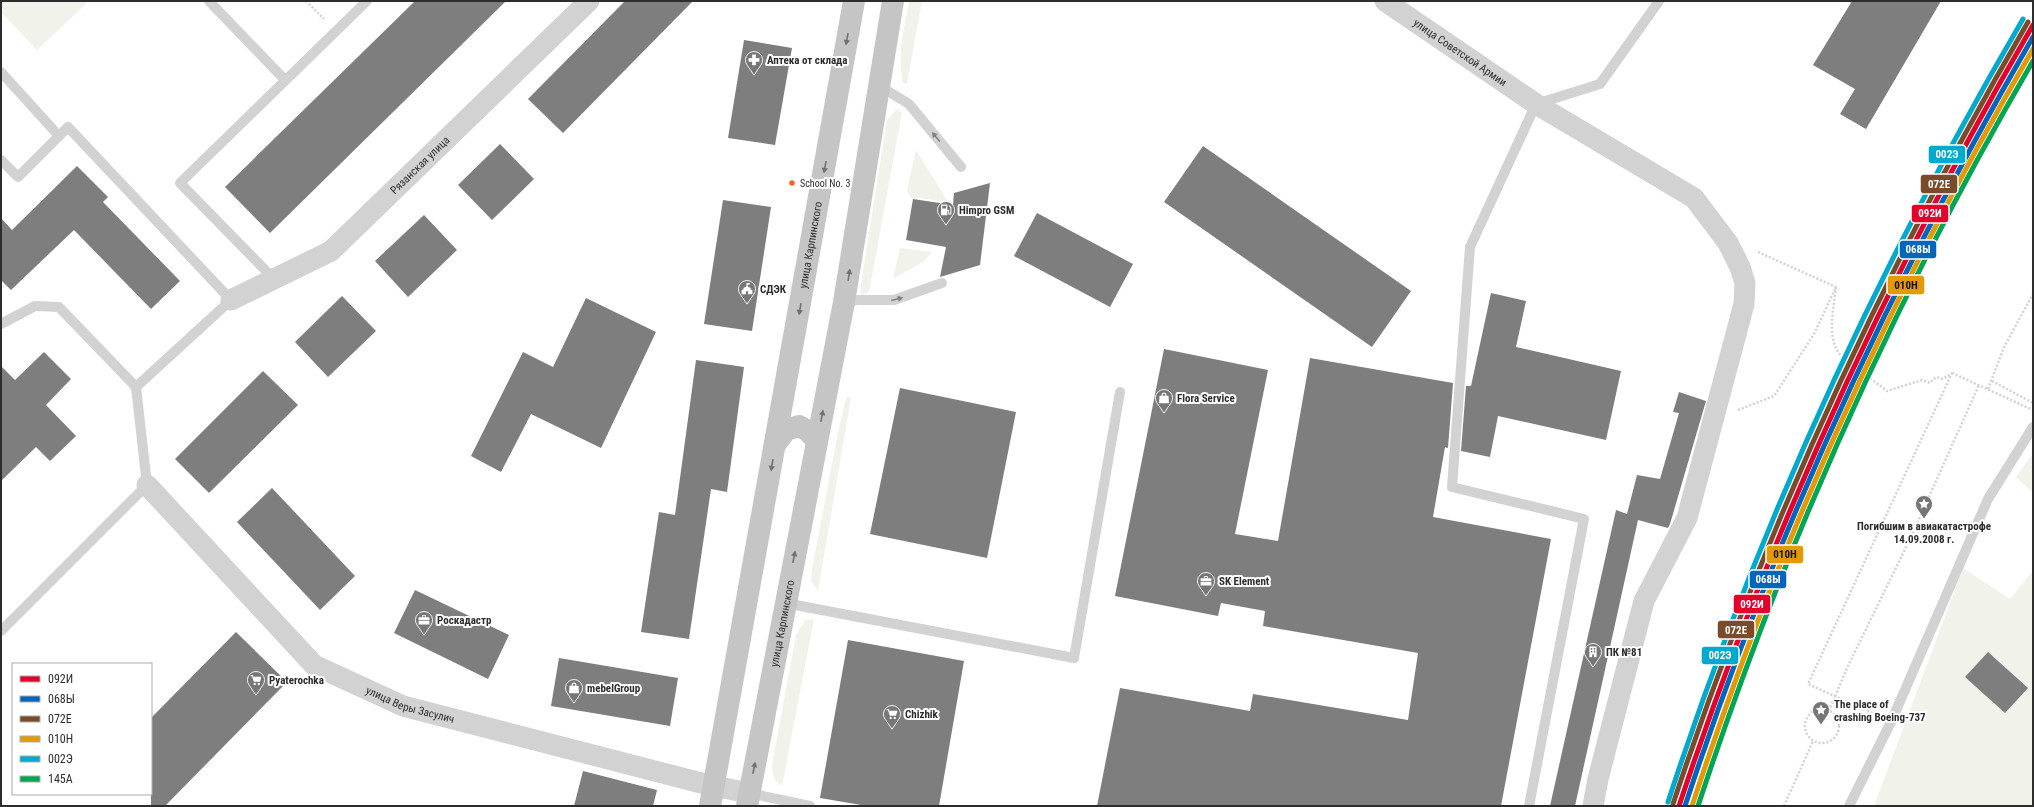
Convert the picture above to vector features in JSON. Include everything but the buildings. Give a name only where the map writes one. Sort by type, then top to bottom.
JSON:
[{"type":"main road","name":"улица Карпинского","points":[[711,796],[776,443],[854,1]]},
{"type":"main road","name":"улица Карпинского","points":[[748,800],[844,302],[878,85],[893,1]]},
{"type":"main road","points":[[776,443],[786,430],[799,426],[808,431],[817,441]]},
{"type":"street","name":"Рязанская улица","points":[[231,300],[331,251],[589,1]]},
{"type":"street","name":"улица Советской Армии","points":[[1385,1],[1536,104],[1694,198],[1728,243],[1740,267],[1744,283],[1744,304],[1687,518],[1644,601],[1598,779],[1593,806]]},
{"type":"street","name":"улица Веры Засулич","points":[[147,485],[314,665],[403,706],[711,796],[748,800]]},
{"type":"lane","points":[[209,1],[285,80]]},
{"type":"lane","points":[[274,279],[180,183],[367,1]]},
{"type":"lane","points":[[1528,806],[1584,519],[1452,487],[1470,247],[1536,104],[1600,84],[1659,1]]},
{"type":"lane","points":[[1,72],[59,136]]},
{"type":"lane","points":[[878,85],[909,104],[961,167]]},
{"type":"lane","points":[[1,160],[18,177],[68,127],[231,300],[136,387]]},
{"type":"lane","points":[[844,302],[894,300],[942,283]]},
{"type":"lane","points":[[1,324],[35,306],[59,307],[136,387],[147,485],[1,631]]},
{"type":"lane","points":[[785,603],[1074,658],[1120,392]]},
{"type":"lane","points":[[1848,806],[1891,722],[1988,499],[2033,427]]},
{"type":"lane","points":[[748,800],[810,806]]},
{"type":"path","points":[[306,1],[336,32]]},
{"type":"path","points":[[1728,243],[1753,250],[1836,287]]},
{"type":"path","points":[[1836,287],[1833,312],[1834,344],[1839,353],[1887,391],[1922,380],[1930,383],[1936,378],[1943,379],[1952,373]]},
{"type":"path","points":[[1713,419],[1774,396],[1814,334],[1836,287]]},
{"type":"path","points":[[1988,389],[2004,346],[2033,294]]},
{"type":"path","points":[[1952,373],[2033,410]]},
{"type":"path","points":[[1891,722],[1835,695],[1808,684],[1952,373]]},
{"type":"path","points":[[1992,380],[2033,404]]},
{"type":"path","points":[[1829,711],[1835,695],[1911,537],[1979,385]]},
{"type":"path","points":[[1817,710],[1829,711],[1837,718],[1839,723],[1837,734],[1829,742],[1824,743],[1813,741],[1809,738],[1805,727],[1808,716],[1817,710]]},
{"type":"path","points":[[1784,806],[1813,741]]},
{"type":"shaded area","points":[[1,1],[89,1],[37,50],[1,12]]},
{"type":"shaded area","points":[[909,1],[922,1],[907,84],[903,83],[901,73],[901,52]]},
{"type":"shaded area","points":[[897,109],[902,113],[869,292],[862,295],[860,290],[887,120]]},
{"type":"shaded area","points":[[916,150],[948,202],[910,197],[907,190]]},
{"type":"shaded area","points":[[900,248],[932,252],[923,262],[893,279]]},
{"type":"shaded area","points":[[848,396],[851,398],[818,591],[811,581],[812,569],[838,433],[845,402]]},
{"type":"shaded area","points":[[2033,453],[2033,493],[2016,477]]},
{"type":"shaded area","points":[[1963,568],[2010,599],[2033,571],[2033,806],[1874,806]]},
{"type":"shaded area","points":[[814,619],[782,786],[774,777],[772,765],[796,635],[805,620]]},
{"type":"transit line","name":"002Э","points":[[1668,802],[1703,700],[1741,599],[1781,500],[1824,401],[1870,304],[1919,208],[2023,19]]},
{"type":"transit line","name":"072Е","points":[[1673,804],[1708,702],[1746,602],[1787,502],[1830,404],[1924,211],[2028,22]]},
{"type":"transit line","name":"092И","points":[[1679,806],[1714,705],[1752,604],[1836,406],[1881,309],[1930,213],[1980,119],[2033,25]]},
{"type":"transit line","name":"068Ы","points":[[1685,806],[1719,706],[1757,607],[1839,412],[1884,317],[1932,222],[1981,129],[2033,37]]},
{"type":"transit line","name":"010Н","points":[[1692,806],[1762,610],[1801,514],[1843,418],[1933,231],[1982,139],[2033,49]]},
{"type":"transit line","name":"145А","points":[[1698,806],[1731,710],[1767,614],[1805,519],[1846,425],[1889,332],[1935,240],[2033,61]]},
{"type":"place","name":"Аптека от склада","points":[[754,75]]},
{"type":"place","name":"School No. 3","points":[[792,183]]},
{"type":"place","name":"Himpro GSM","points":[[946,225]]},
{"type":"place","name":"СДЭК","points":[[747,304]]},
{"type":"place","name":"Flora Service","points":[[1164,413]]},
{"type":"place","name":"Погибшим в авиакатастрофе 14.09.2008 г.","points":[[1924,519]]},
{"type":"place","name":"SK Element","points":[[1206,596]]},
{"type":"place","name":"Роскадастр","points":[[424,635]]},
{"type":"place","name":"ПК №81","points":[[1593,667]]},
{"type":"place","name":"Pyaterochka","points":[[256,695]]},
{"type":"place","name":"mebelGroup","points":[[574,703]]},
{"type":"place","name":"The place of crashing Boeing-737","points":[[1821,725]]},
{"type":"place","name":"Chizhik","points":[[892,729]]}]
